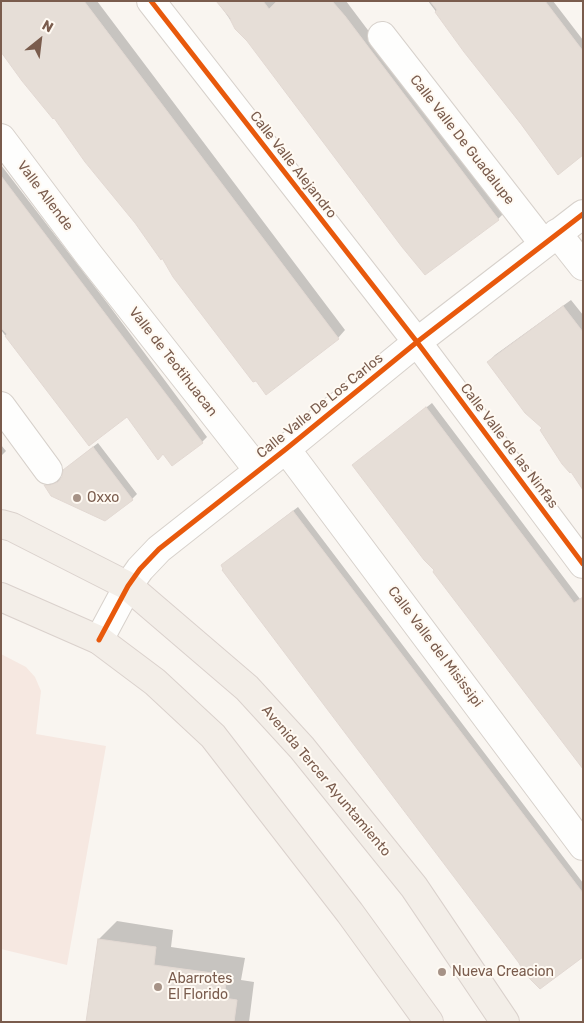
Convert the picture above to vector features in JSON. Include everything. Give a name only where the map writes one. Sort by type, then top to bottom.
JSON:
[{"type":"main road","name":"Avenida Tercer Ayuntamiento","points":[[1,524],[12,526],[128,586],[247,688],[302,748],[414,887],[505,1022]]},
{"type":"main road","points":[[1,597],[99,640],[155,682],[213,736],[350,913],[429,1022]]},
{"type":"street","name":"Calle Valle Alejandro","points":[[151,1],[417,342]]},
{"type":"street","name":"Calle Valle De Guadalupe","points":[[382,36],[550,238],[583,266]]},
{"type":"street","name":"Valle Allende","points":[[1,138],[89,254]]},
{"type":"street","name":"Calle Valle De Los Carlos","points":[[99,640],[128,586],[140,569],[159,549],[417,342],[583,214]]},
{"type":"street","name":"Valle de Teotihuacan","points":[[89,254],[258,470]]},
{"type":"street","name":"Calle Valle de las Ninfas","points":[[417,342],[583,564]]},
{"type":"street","points":[[1,406],[48,470]]},
{"type":"street","name":"Calle Valle del Misissipi","points":[[286,449],[583,846]]},
{"type":"shaded area","points":[[1,654],[26,667],[35,677],[41,691],[36,734],[106,746],[67,965],[1,949]]},
{"type":"building","points":[[1,1],[84,1],[339,339],[266,395],[256,381],[253,382],[173,277],[162,258],[161,260],[135,223],[85,162],[54,118],[22,81],[1,52]]},
{"type":"building","points":[[216,1],[263,1],[269,9],[277,1],[332,1],[499,220],[425,275],[247,41],[235,29],[231,19]]},
{"type":"building","points":[[430,1],[545,1],[583,51],[583,155],[558,175],[521,124],[464,52],[435,12],[437,10]]},
{"type":"building","points":[[1,176],[203,443],[172,466],[163,454],[158,460],[127,417],[89,446],[5,336],[7,334],[1,328]]},
{"type":"building","points":[[563,306],[583,332],[583,490],[571,472],[562,464],[540,430],[542,428],[525,413],[487,362]]},
{"type":"building","points":[[426,407],[574,603],[583,597],[583,769],[433,572],[434,570],[424,560],[352,465]]},
{"type":"building","points":[[93,447],[133,500],[105,521],[51,496],[44,485],[58,482],[62,477],[63,470]]},
{"type":"building","points":[[293,511],[583,893],[583,957],[540,989],[524,973],[519,963],[222,570],[221,565]]},
{"type":"building","name":"Abarrotes El Florido","points":[[98,939],[156,947],[154,965],[227,975],[224,998],[237,1000],[234,1022],[86,1022]]},
{"type":"cycle path","points":[[151,1],[417,342],[583,564]]},
{"type":"cycle path","points":[[99,640],[128,586],[140,569],[159,549],[417,342],[583,214]]},
{"type":"place","name":"Oxxo","points":[[77,498]]},
{"type":"place","name":"Nueva Creacion","points":[[442,972]]},
{"type":"place","name":"Abarrotes El Florido","points":[[158,987]]}]
